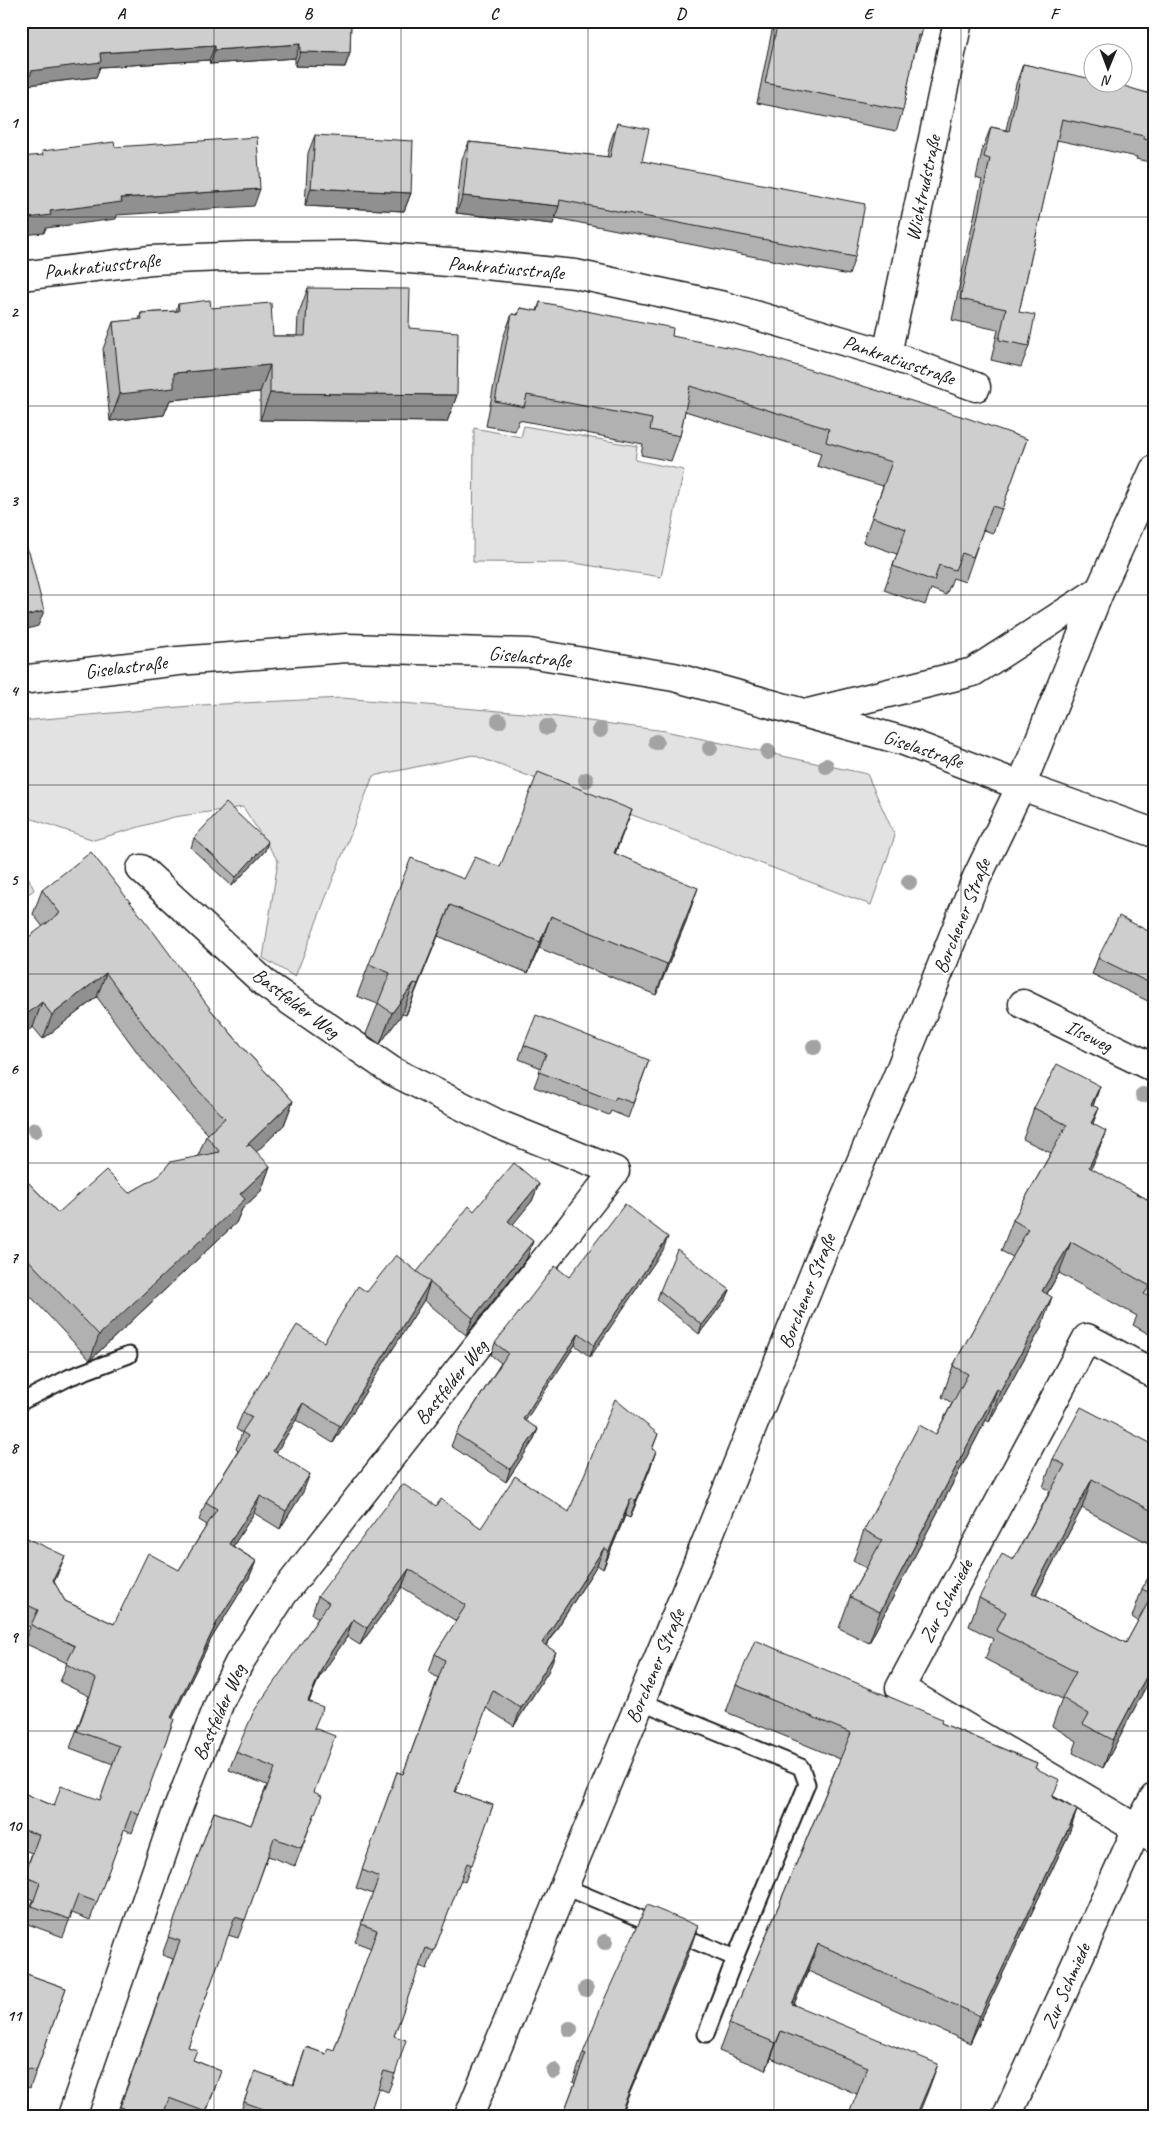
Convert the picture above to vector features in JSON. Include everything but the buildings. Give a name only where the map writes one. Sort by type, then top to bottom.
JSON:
[{"type":"street","name":"Wichtrudstraße","points":[[887,354],[958,21]]},
{"type":"street","name":"Pankratiusstraße","points":[[21,276],[151,260],[247,256],[356,255],[575,274],[724,306],[887,354],[976,387]]},
{"type":"street","name":"Borchener Straße","points":[[469,2116],[830,1234],[898,1074],[977,877],[1021,786],[1100,590],[1154,470]]},
{"type":"street","points":[[807,714],[973,672],[1100,590]]},
{"type":"street","name":"Giselastraße","points":[[21,680],[178,661],[347,648],[529,653],[674,677],[904,740],[1021,786],[1154,833]]},
{"type":"street","name":"Bastfelder Weg","points":[[72,2116],[177,1811],[221,1699],[239,1663],[284,1594],[615,1171],[498,1124],[392,1071],[267,985],[140,869]]},
{"type":"street","name":"Ilseweg","points":[[1023,1004],[1154,1068]]},
{"type":"street","name":"Zur Schmiede","points":[[1145,1834],[900,1688],[1088,1338],[1154,1374]]},
{"type":"street","name":"Zur Schmiede","points":[[1007,2116],[1145,1834],[1154,1798]]},
{"type":"lane","points":[[21,1402],[70,1377],[129,1355]]},
{"type":"lane","points":[[640,1701],[801,1767],[807,1784],[735,1958],[706,2034]]},
{"type":"lane","points":[[563,1886],[735,1958]]},
{"type":"shaded area","points":[[524,426],[637,446],[635,460],[684,470],[661,577],[574,563],[473,562],[474,428],[521,437]]},
{"type":"shaded area","points":[[342,698],[535,714],[665,731],[867,774],[895,836],[871,905],[473,755],[373,776],[295,977],[263,958],[278,861],[243,807],[174,817],[94,840],[21,815],[21,721],[202,705]]},
{"type":"shaded area","points":[[21,861],[34,890],[21,899]]}]
